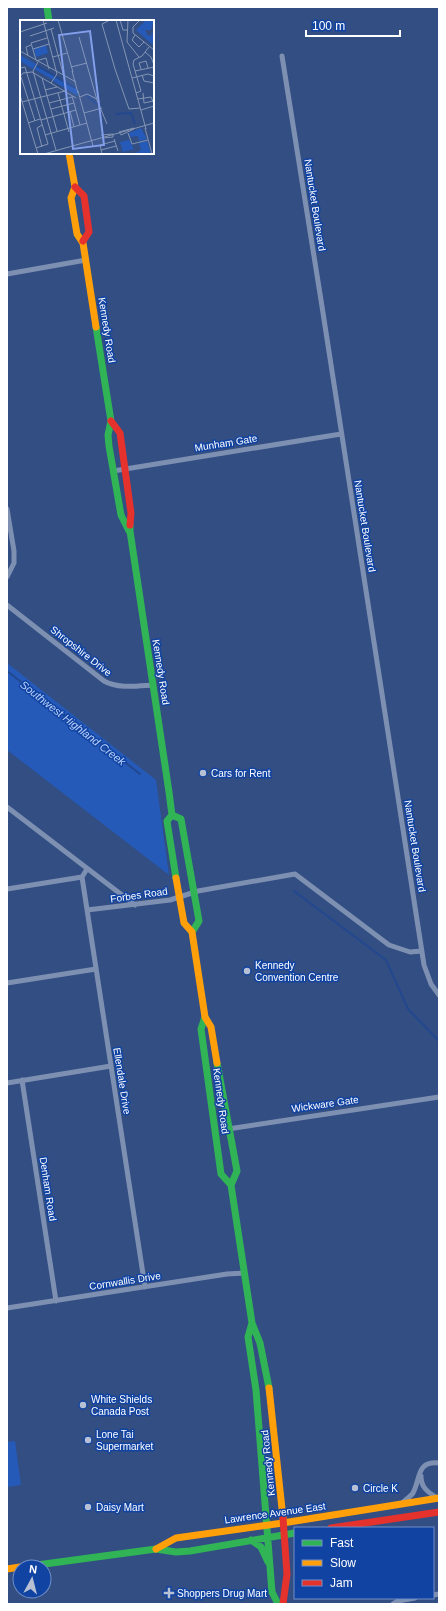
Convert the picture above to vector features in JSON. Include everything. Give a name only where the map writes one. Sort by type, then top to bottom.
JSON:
[{"type":"main road","points":[[46,7],[49,20]]},
{"type":"main road","name":"Kennedy Road","points":[[69,154],[75,187],[71,198],[77,234],[83,241],[112,421],[120,433],[131,513],[130,531],[172,815]]},
{"type":"main road","name":"Kennedy Road","points":[[75,187],[84,196],[89,232],[83,241]]},
{"type":"main road","name":"Kennedy Road","points":[[112,421],[108,435],[113,470],[121,515],[130,531]]},
{"type":"main road","name":"Kennedy Road","points":[[172,815],[181,819],[199,921],[192,932]]},
{"type":"main road","name":"Kennedy Road","points":[[172,815],[167,820],[179,897],[184,923],[192,932],[205,1017],[211,1027],[228,1129],[237,1171],[231,1185],[252,1323],[260,1338],[271,1404],[280,1476],[284,1535],[287,1591],[283,1604]]},
{"type":"main road","name":"Kennedy Road","points":[[205,1017],[201,1029],[214,1131],[221,1174],[231,1185]]},
{"type":"main road","name":"Wickware Gate","points":[[214,1131],[228,1129]]},
{"type":"main road","name":"Kennedy Road","points":[[252,1323],[248,1337],[256,1390],[268,1524],[272,1592],[278,1604]]},
{"type":"main road","name":"Lawrence Avenue East","points":[[156,1549],[176,1538],[283,1523],[438,1498]]},
{"type":"main road","points":[[338,1527],[437,1513]]},
{"type":"main road","name":"Lawrence Avenue East","points":[[52,1563],[156,1549],[176,1552],[294,1533]]},
{"type":"main road","points":[[252,1540],[261,1547],[270,1565]]},
{"type":"street","name":"Nantucket Boulevard","points":[[282,56],[424,965],[431,984],[439,995]]},
{"type":"street","points":[[7,274],[86,260]]},
{"type":"street","name":"Munham Gate","points":[[113,470],[341,434]]},
{"type":"street","points":[[7,509],[14,551],[14,564],[7,577]]},
{"type":"street","name":"Shropshire Drive","points":[[7,605],[109,684],[121,687],[153,686]]},
{"type":"street","points":[[7,807],[135,905]]},
{"type":"street","points":[[7,889],[82,877],[87,869]]},
{"type":"street","name":"Forbes Road","points":[[87,910],[135,905],[179,897],[194,892],[296,874],[389,944],[410,952],[422,951]]},
{"type":"street","name":"Ellendale Drive","points":[[82,877],[145,1287]]},
{"type":"street","points":[[7,983],[96,969]]},
{"type":"street","points":[[7,1082],[111,1066]]},
{"type":"street","name":"Denham Road","points":[[22,1080],[56,1301]]},
{"type":"street","name":"Wickware Gate","points":[[228,1129],[439,1097]]},
{"type":"street","name":"Cornwallis Drive","points":[[7,1308],[227,1274],[245,1273]]},
{"type":"street","points":[[400,1504],[412,1494],[421,1469],[427,1464],[439,1463]]},
{"type":"street","name":"Lawrence Avenue East","points":[[421,1469],[422,1486],[427,1492],[438,1498]]},
{"type":"street","points":[[392,1604],[398,1601],[409,1599]]},
{"type":"shaded area","points":[[7,663],[156,780],[169,875],[7,750]]},
{"type":"shaded area","points":[[15,1441],[21,1485],[7,1487],[7,1442]]},
{"type":"waterway","name":"Southwest Highland Creek","points":[[7,671],[140,774]]},
{"type":"waterway","name":"Southwest Highland Creek","points":[[294,891],[386,960],[408,1009],[439,1041]]},
{"type":"traffic: fast","points":[[47,7],[49,20]]},
{"type":"traffic: fast","points":[[96,327],[111,421],[108,435],[109,446],[121,515],[129,531]]},
{"type":"traffic: fast","points":[[130,525],[172,815],[167,821],[176,878]]},
{"type":"traffic: fast","points":[[172,815],[181,819],[199,921],[192,932]]},
{"type":"traffic: fast","points":[[205,1017],[201,1029],[221,1174],[231,1185]]},
{"type":"traffic: fast","points":[[217,1063],[237,1171],[231,1185],[252,1323],[260,1343],[269,1388]]},
{"type":"traffic: fast","points":[[252,1323],[248,1337],[256,1390],[272,1592],[278,1604]]},
{"type":"traffic: fast","points":[[52,1563],[156,1549],[176,1552],[190,1551],[294,1533]]},
{"type":"traffic: fast","points":[[251,1540],[261,1547],[268,1562]]},
{"type":"traffic: slow","points":[[69,154],[75,187],[71,198],[77,234],[83,243],[96,327]]},
{"type":"traffic: slow","points":[[176,878],[184,923],[192,932],[205,1017],[211,1027],[217,1063]]},
{"type":"traffic: slow","points":[[269,1388],[283,1518]]},
{"type":"traffic: slow","points":[[156,1549],[176,1538],[283,1523],[439,1498]]},
{"type":"traffic: slow","points":[[7,1569],[12,1568]]},
{"type":"traffic: jam","points":[[75,187],[84,196],[89,232],[83,241]]},
{"type":"traffic: jam","points":[[111,421],[120,433],[131,513],[130,525]]},
{"type":"traffic: jam","points":[[338,1527],[439,1512]]},
{"type":"traffic: jam","points":[[283,1518],[287,1574],[283,1604]]},
{"type":"place","name":"Cars for Rent","points":[[203,773]]},
{"type":"place","name":"Kennedy Convention Centre","points":[[247,971]]},
{"type":"place","name":"White Shields Canada Post","points":[[83,1405]]},
{"type":"place","name":"Lone Tai Supermarket","points":[[88,1440]]},
{"type":"place","name":"Circle K","points":[[355,1488]]},
{"type":"place","name":"Daisy Mart","points":[[88,1507]]},
{"type":"place","name":"Shoppers Drug Mart","points":[[169,1593]]}]
